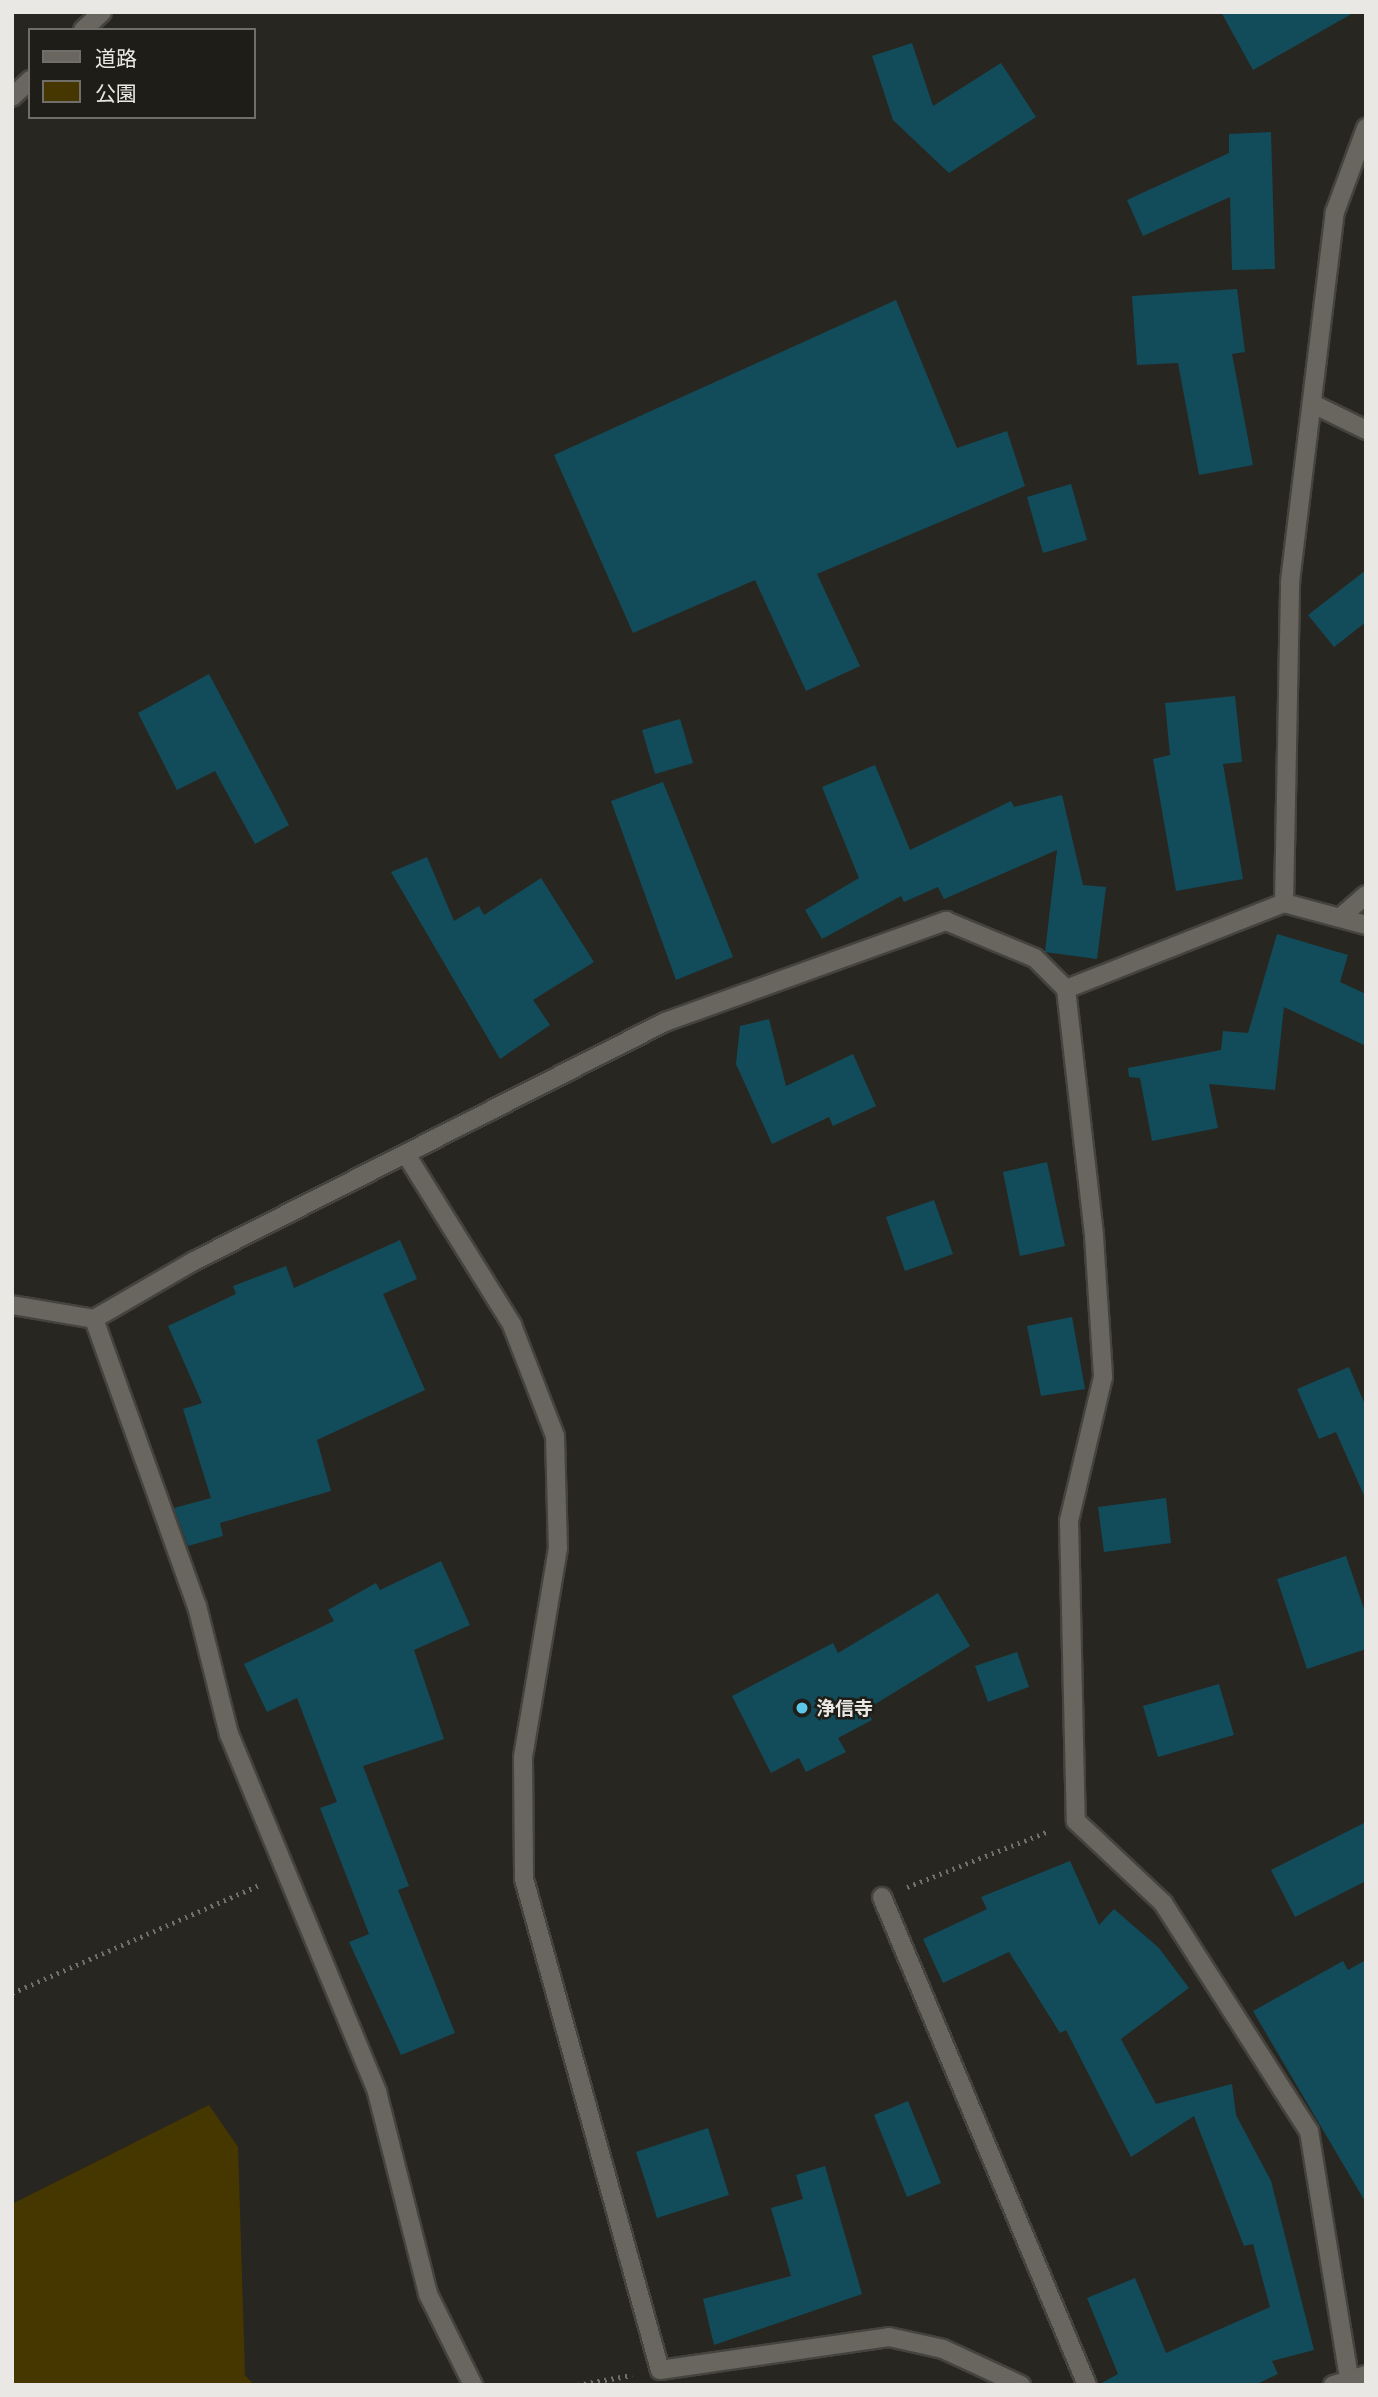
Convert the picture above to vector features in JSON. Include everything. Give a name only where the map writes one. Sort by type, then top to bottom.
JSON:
[{"type":"street","points":[[85,28],[102,12]]},
{"type":"street","points":[[12,97],[28,82]]},
{"type":"street","points":[[1284,903],[1290,582],[1315,405],[1335,212],[1366,128]]},
{"type":"street","points":[[1315,405],[1366,430]]},
{"type":"street","points":[[1343,915],[1366,895]]},
{"type":"street","points":[[1066,989],[1284,903],[1343,915],[1366,925]]},
{"type":"street","points":[[12,1305],[94,1318],[194,1261],[407,1156],[665,1022],[946,921],[1035,958],[1066,989],[1094,1236],[1102,1377],[1069,1521],[1076,1821],[1163,1903],[1309,2131],[1349,2379]]},
{"type":"street","points":[[407,1156],[512,1325],[555,1436],[558,1548],[523,1758],[524,1879],[660,2370],[889,2337],[943,2349],[1021,2385]]},
{"type":"street","points":[[94,1318],[197,1606],[229,1734],[377,2092],[428,2294],[473,2385]]},
{"type":"street","points":[[881,1897],[1087,2385]]},
{"type":"path","points":[[881,1897],[1076,1821]]},
{"type":"path","points":[[12,1993],[286,1873]]},
{"type":"path","points":[[577,2385],[660,2370]]},
{"type":"green space","points":[[209,2105],[238,2147],[245,2375],[254,2385],[12,2385],[12,2204]]},
{"type":"building","points":[[1221,12],[1355,12],[1253,70]]},
{"type":"building","points":[[912,43],[933,106],[1001,63],[1036,117],[949,173],[893,120],[872,56]]},
{"type":"building","points":[[1271,132],[1275,269],[1232,270],[1230,197],[1143,236],[1127,200],[1229,153],[1229,134]]},
{"type":"building","points":[[1237,289],[1245,352],[1232,354],[1253,465],[1199,475],[1178,363],[1137,365],[1132,296]]},
{"type":"building","points":[[896,300],[957,448],[1007,431],[1025,486],[817,574],[860,666],[806,691],[755,580],[633,633],[554,455]]},
{"type":"building","points":[[1071,484],[1087,540],[1043,553],[1027,497]]},
{"type":"building","points":[[1366,570],[1366,622],[1334,647],[1308,615]]},
{"type":"building","points":[[209,674],[289,825],[255,844],[215,771],[177,790],[138,713]]},
{"type":"building","points":[[1235,696],[1242,762],[1223,764],[1243,879],[1176,891],[1153,759],[1170,755],[1165,703]]},
{"type":"building","points":[[680,719],[693,763],[655,774],[642,730]]},
{"type":"building","points":[[875,765],[910,850],[1011,801],[1014,807],[1062,795],[1083,885],[1106,887],[1097,959],[1045,952],[1057,850],[944,899],[938,887],[904,902],[901,896],[822,939],[805,910],[859,878],[822,787]]},
{"type":"building","points":[[663,782],[733,957],[676,980],[611,801]]},
{"type":"building","points":[[427,857],[454,921],[479,906],[484,915],[541,878],[594,962],[533,1000],[550,1025],[500,1059],[391,872]]},
{"type":"building","points":[[1277,934],[1348,955],[1340,982],[1366,994],[1366,1046],[1284,1007],[1275,1090],[1209,1084],[1218,1128],[1152,1141],[1140,1078],[1129,1077],[1128,1068],[1221,1050],[1223,1031],[1248,1033]]},
{"type":"building","points":[[769,1019],[786,1086],[853,1054],[876,1106],[833,1126],[829,1117],[772,1144],[736,1064],[740,1026]]},
{"type":"building","points":[[1047,1162],[1065,1246],[1020,1256],[1003,1172]]},
{"type":"building","points":[[934,1200],[953,1254],[905,1271],[886,1217]]},
{"type":"building","points":[[400,1240],[417,1279],[383,1294],[425,1390],[317,1440],[331,1491],[220,1523],[223,1536],[188,1546],[174,1508],[211,1498],[183,1409],[202,1403],[168,1326],[236,1294],[233,1286],[286,1266],[294,1288]]},
{"type":"building","points":[[1072,1317],[1085,1389],[1041,1396],[1027,1326]]},
{"type":"building","points":[[1349,1367],[1366,1407],[1366,1500],[1336,1432],[1319,1439],[1297,1389]]},
{"type":"building","points":[[1166,1498],[1171,1543],[1104,1552],[1098,1507]]},
{"type":"building","points":[[1346,1556],[1366,1615],[1366,1649],[1307,1669],[1277,1579]]},
{"type":"building","points":[[441,1561],[470,1625],[414,1650],[444,1739],[363,1766],[409,1886],[398,1890],[455,2033],[401,2055],[349,1942],[369,1934],[320,1808],[337,1802],[297,1698],[267,1712],[244,1664],[334,1621],[328,1610],[376,1583],[380,1590]]},
{"type":"building","points":[[938,1593],[970,1646],[867,1709],[872,1720],[838,1738],[846,1752],[806,1772],[799,1758],[771,1773],[732,1696],[833,1643],[838,1653]]},
{"type":"building","points":[[1017,1652],[1029,1687],[988,1702],[975,1666]]},
{"type":"building","points":[[1219,1684],[1234,1735],[1158,1757],[1143,1706]]},
{"type":"building","points":[[1366,1822],[1366,1881],[1295,1917],[1271,1870]]},
{"type":"building","points":[[1070,1861],[1099,1925],[1114,1909],[1159,1948],[1189,1988],[1121,2039],[1156,2104],[1232,2084],[1236,2115],[1271,2181],[1314,2350],[1272,2361],[1278,2374],[1255,2385],[1098,2385],[1118,2374],[1087,2298],[1135,2278],[1166,2353],[1270,2307],[1253,2244],[1244,2246],[1194,2116],[1131,2157],[1066,2030],[1060,2033],[1009,1952],[943,1983],[923,1939],[987,1909],[981,1897]]},
{"type":"building","points":[[1366,1960],[1366,2203],[1253,2011],[1343,1961],[1348,1970]]},
{"type":"building","points":[[908,2101],[941,2183],[907,2197],[874,2115]]},
{"type":"building","points":[[708,2128],[729,2195],[657,2218],[636,2152]]},
{"type":"building","points":[[825,2166],[862,2294],[714,2345],[703,2299],[791,2276],[771,2208],[803,2199],[796,2175]]},
{"type":"place","name":"浄信寺","points":[[802,1708]]}]
